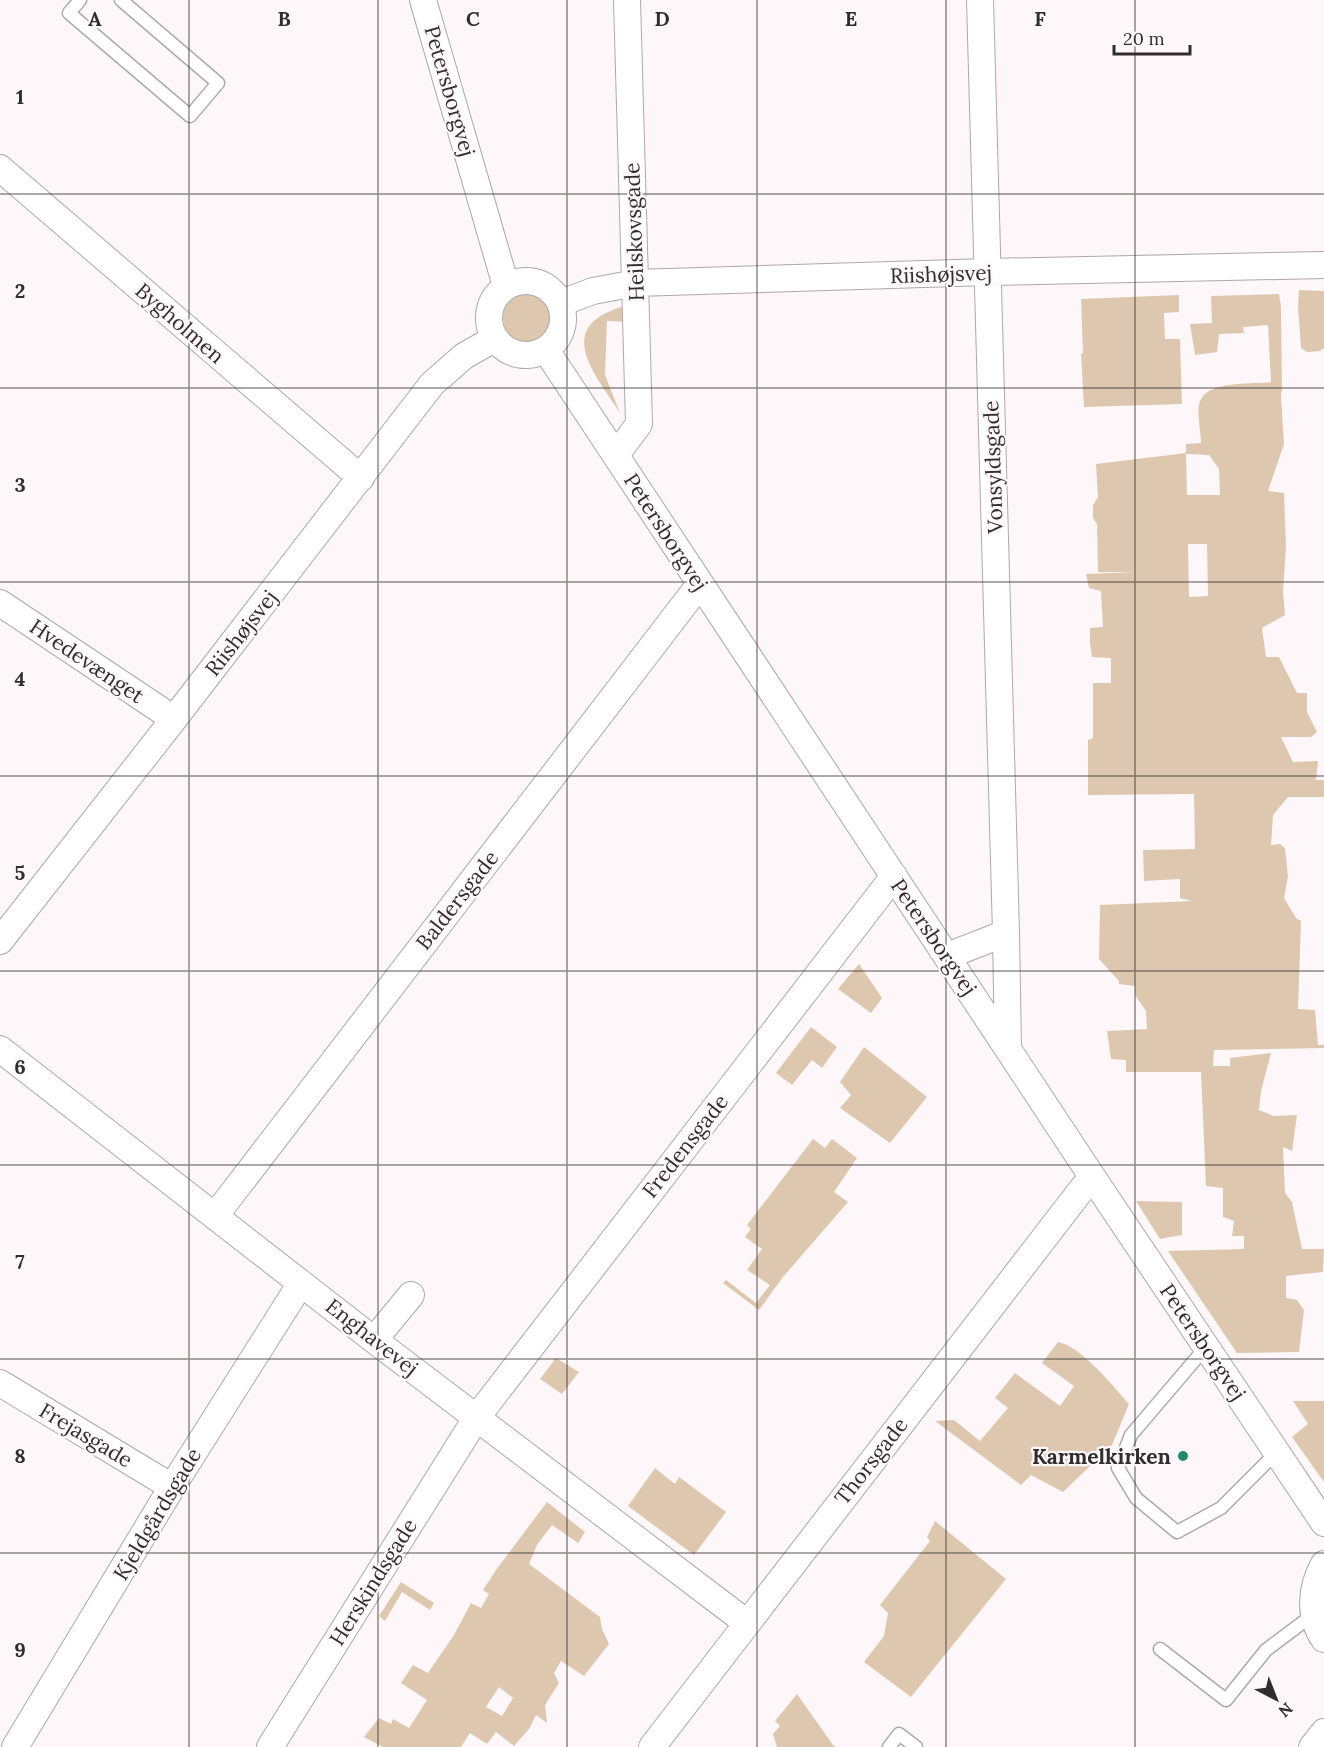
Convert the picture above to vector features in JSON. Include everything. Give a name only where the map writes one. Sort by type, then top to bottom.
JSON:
[{"type":"street","name":"Petersborgvej","points":[[423,0],[506,286]]},
{"type":"street","name":"Heilskovsgade","points":[[616,455],[639,424],[627,0]]},
{"type":"street","name":"Vonsyldsgade","points":[[980,0],[1008,1049]]},
{"type":"street","name":"Bygholmen","points":[[0,168],[361,478]]},
{"type":"street","name":"Riishøjsvej","points":[[561,303],[593,291],[636,283],[1324,265]]},
{"type":"street","points":[[531,280],[543,284],[554,292],[561,303],[564,314],[560,334],[546,350],[524,356],[512,353],[494,339],[488,316],[497,294],[506,286],[518,281],[531,280]]},
{"type":"street","name":"Riishøjsvej","points":[[0,941],[432,384],[464,356],[494,339]]},
{"type":"street","name":"Petersborgvej","points":[[546,350],[1093,1179],[1324,1523]]},
{"type":"street","name":"Baldersgade","points":[[214,1216],[700,584]]},
{"type":"street","name":"Hvedevænget","points":[[0,603],[174,719]]},
{"type":"street","name":"Fredensgade","points":[[477,1417],[894,876]]},
{"type":"street","points":[[947,956],[1006,933]]},
{"type":"street","name":"Enghavevej","points":[[0,1049],[375,1340],[747,1623]]},
{"type":"street","name":"Thorsgade","points":[[652,1747],[1082,1189],[1093,1179]]},
{"type":"street","name":"Kjeldgårdsgade","points":[[15,1747],[172,1487],[301,1283]]},
{"type":"street","points":[[375,1340],[411,1294]]},
{"type":"street","name":"Frejasgade","points":[[0,1383],[172,1487]]},
{"type":"street","name":"Herskindsgade","points":[[270,1747],[477,1417]]},
{"type":"street","points":[[1324,1564],[1317,1576],[1313,1595],[1314,1614],[1324,1639]]},
{"type":"street","points":[[1312,1747],[1324,1732]]},
{"type":"lane","points":[[80,0],[69,13],[190,116],[218,83],[121,0]]},
{"type":"lane","points":[[1206,1347],[1131,1435],[1118,1468],[1136,1498],[1177,1532],[1221,1508],[1277,1452]]},
{"type":"lane","points":[[1160,1649],[1226,1700],[1266,1650],[1314,1614]]},
{"type":"lane","points":[[889,1747],[899,1734],[915,1747]]},
{"type":"shaded area","points":[[1299,290],[1324,291],[1324,349],[1321,351],[1307,352],[1301,348]]},
{"type":"shaded area","points":[[522,294],[532,294],[544,301],[551,313],[551,323],[544,335],[532,342],[522,342],[507,331],[503,323],[503,313],[514,298]]},
{"type":"shaded area","points":[[1279,294],[1284,444],[1268,491],[1284,493],[1286,546],[1283,592],[1285,615],[1262,628],[1266,657],[1279,657],[1297,693],[1307,693],[1307,712],[1317,732],[1311,737],[1281,737],[1293,762],[1318,761],[1316,780],[1324,780],[1324,797],[1288,797],[1273,815],[1271,845],[1280,844],[1285,848],[1288,876],[1284,898],[1296,918],[1301,921],[1298,1009],[1315,1010],[1318,1045],[1324,1045],[1324,1048],[1214,1050],[1213,1066],[1230,1066],[1230,1058],[1271,1053],[1261,1091],[1259,1110],[1274,1116],[1297,1115],[1292,1151],[1283,1147],[1285,1193],[1292,1202],[1302,1249],[1324,1249],[1323,1272],[1286,1276],[1286,1298],[1297,1300],[1304,1310],[1299,1352],[1237,1353],[1168,1251],[1244,1249],[1244,1236],[1232,1236],[1234,1221],[1223,1217],[1223,1188],[1206,1186],[1201,1072],[1126,1072],[1126,1060],[1111,1059],[1107,1031],[1147,1029],[1146,1011],[1135,995],[1135,986],[1119,984],[1119,981],[1099,959],[1100,905],[1192,901],[1180,898],[1180,879],[1144,881],[1143,850],[1195,849],[1194,794],[1088,795],[1088,740],[1093,738],[1093,683],[1111,683],[1111,658],[1092,657],[1090,628],[1103,627],[1101,591],[1089,588],[1086,574],[1136,572],[1098,572],[1097,524],[1093,518],[1093,505],[1098,497],[1096,464],[1186,453],[1186,444],[1201,443],[1199,405],[1210,391],[1230,385],[1271,382],[1268,325],[1243,327],[1244,333],[1219,334],[1217,352],[1195,355],[1190,324],[1212,323],[1211,296]],"holes":[[[1186,454],[1209,455],[1219,469],[1220,495],[1187,495]],[[1188,544],[1207,544],[1208,596],[1189,597]]]},
{"type":"shaded area","points":[[1179,295],[1179,312],[1164,313],[1165,339],[1180,339],[1182,404],[1084,407],[1081,299]]},
{"type":"shaded area","points":[[625,306],[627,322],[607,321],[605,375],[620,413],[591,367],[585,352],[584,338],[590,326],[603,315]]},
{"type":"shaded area","points":[[859,964],[882,998],[871,1013],[838,989]]},
{"type":"shaded area","points":[[811,1027],[837,1047],[822,1068],[812,1060],[792,1085],[776,1073]]},
{"type":"shaded area","points":[[864,1047],[927,1097],[890,1143],[840,1108],[851,1095],[840,1082]]},
{"type":"shaded area","points":[[813,1139],[825,1148],[832,1139],[857,1158],[834,1192],[848,1202],[783,1277],[759,1310],[723,1283],[726,1280],[756,1303],[770,1285],[747,1270],[762,1249],[745,1237],[751,1229],[747,1225]]},
{"type":"shaded area","points":[[1136,1201],[1182,1202],[1182,1235],[1160,1239]]},
{"type":"shaded area","points":[[1058,1342],[1077,1351],[1129,1404],[1112,1445],[1063,1492],[1031,1475],[1021,1485],[935,1421],[954,1420],[980,1441],[1008,1408],[995,1398],[1015,1373],[1060,1406],[1074,1386],[1042,1363]]},
{"type":"shaded area","points":[[556,1358],[579,1372],[562,1394],[540,1379]]},
{"type":"shaded area","points":[[1293,1401],[1324,1401],[1324,1482],[1292,1437],[1308,1424]]},
{"type":"shaded area","points":[[655,1468],[675,1484],[679,1477],[726,1512],[694,1555],[628,1506]]},
{"type":"shaded area","points":[[547,1502],[585,1532],[578,1543],[552,1525],[537,1545],[529,1564],[600,1617],[602,1629],[609,1644],[584,1676],[561,1661],[554,1673],[559,1683],[545,1705],[547,1723],[536,1715],[529,1729],[514,1746],[496,1732],[487,1744],[470,1733],[461,1747],[383,1747],[364,1737],[379,1718],[391,1724],[393,1719],[409,1728],[427,1700],[401,1683],[413,1665],[428,1673],[454,1635],[471,1603],[481,1608],[489,1594],[483,1590]],"holes":[[[499,1687],[513,1698],[502,1716],[486,1707]]]},
{"type":"shaded area","points":[[935,1521],[1006,1579],[911,1697],[864,1662],[884,1636],[888,1613],[880,1605],[930,1541],[927,1537]]},
{"type":"shaded area","points":[[401,1582],[434,1603],[430,1610],[402,1592],[385,1621],[379,1616]]},
{"type":"shaded area","points":[[797,1694],[836,1747],[777,1747],[773,1734],[780,1726],[775,1721]]},
{"type":"place","name":"Karmelkirken","points":[[1183,1456]]}]
